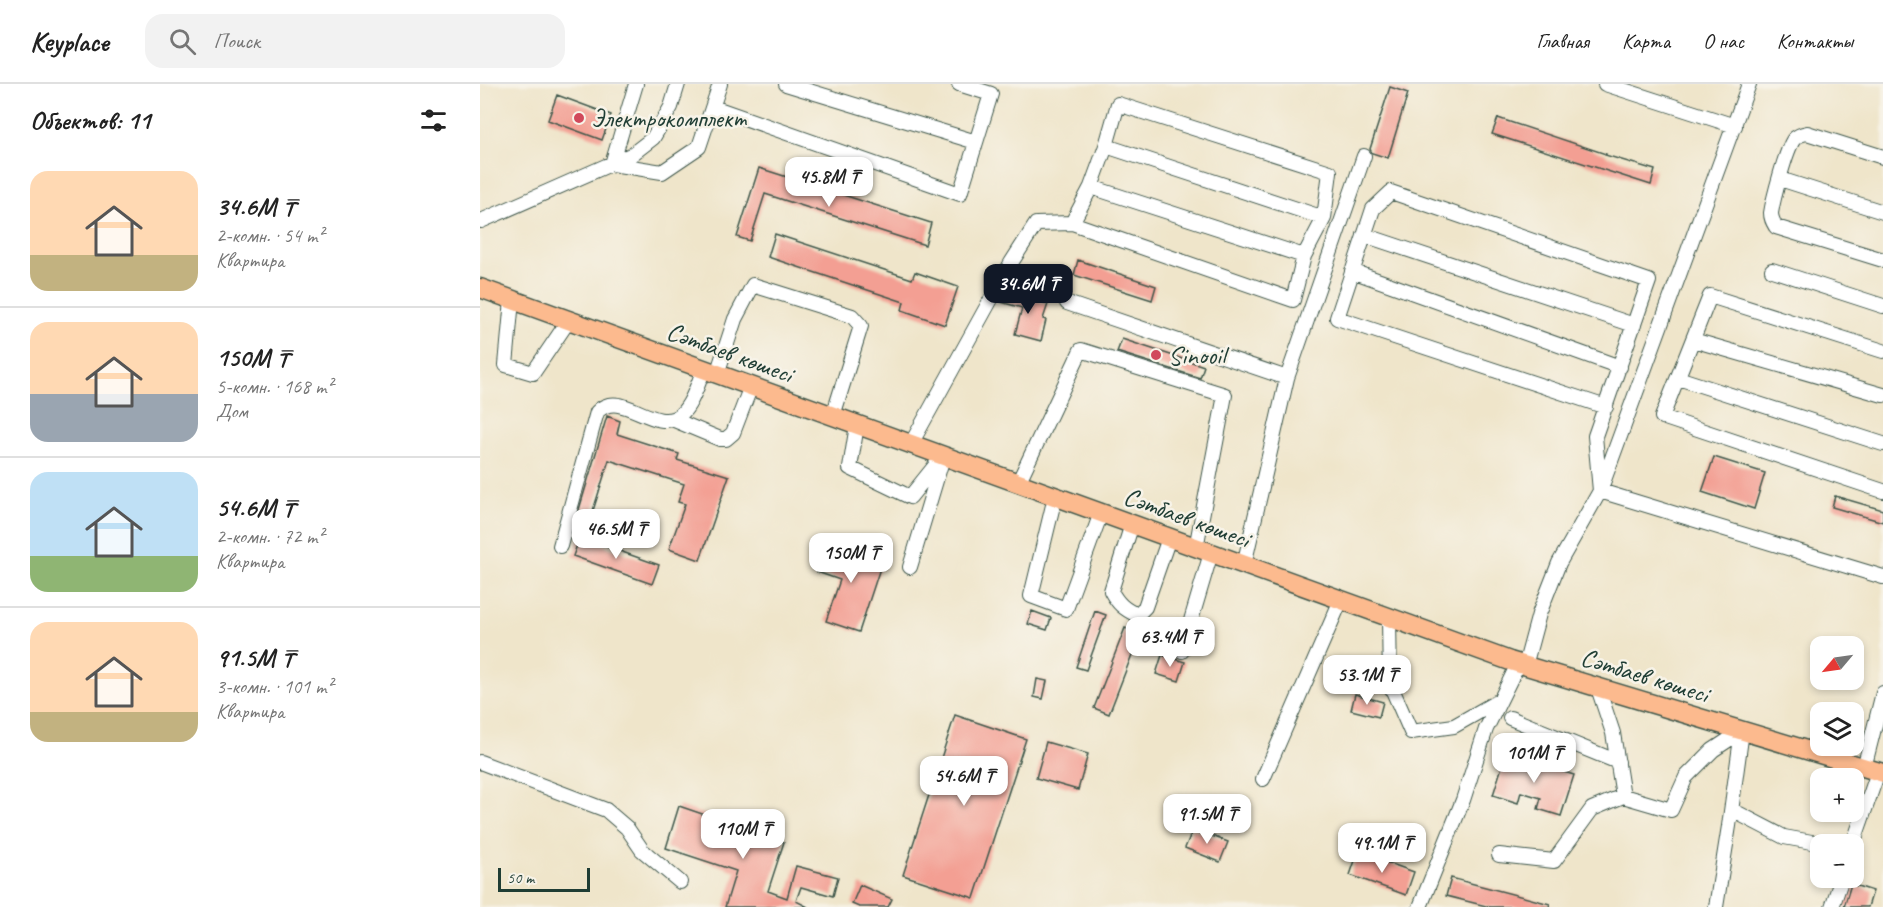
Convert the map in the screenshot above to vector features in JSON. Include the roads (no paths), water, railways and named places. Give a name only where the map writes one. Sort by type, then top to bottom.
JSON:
[{"type":"main road","name":"Сәтбаев көшесі","points":[[480,288],[1521,665],[1875,771]]},
{"type":"street","points":[[612,164],[635,84]]},
{"type":"street","points":[[480,222],[632,155],[653,138],[671,107],[678,84]]},
{"type":"street","points":[[612,164],[662,172],[699,147],[720,84]]},
{"type":"street","points":[[786,84],[976,142]]},
{"type":"street","points":[[712,107],[960,194],[991,94],[959,84]]},
{"type":"street","points":[[1605,84],[1735,126]]},
{"type":"street","points":[[1420,907],[1463,800],[1486,729],[1521,665],[1559,563],[1600,491],[1749,84]]},
{"type":"street","points":[[911,444],[1011,263],[1036,224],[1072,223],[1293,300],[1304,256],[1324,218],[1330,172],[1118,104],[1106,146],[1090,188],[1072,223]]},
{"type":"street","points":[[1883,157],[1807,133],[1799,134],[1793,140],[1771,215],[1772,222],[1776,226],[1883,260]]},
{"type":"street","points":[[1106,146],[1324,218]]},
{"type":"street","points":[[1244,565],[1287,378],[1364,156]]},
{"type":"street","points":[[1780,179],[1883,212]]},
{"type":"street","points":[[1090,188],[1304,256]]},
{"type":"street","points":[[1600,491],[1595,436],[1606,407],[1620,367],[1649,281],[1391,192],[1373,209],[1337,318],[1606,407]]},
{"type":"street","points":[[1365,235],[1634,325]]},
{"type":"street","points":[[1772,270],[1883,306]]},
{"type":"street","points":[[1352,271],[1620,367]]},
{"type":"street","points":[[672,419],[685,410],[710,372],[753,285],[852,316],[861,326],[833,416]]},
{"type":"street","points":[[1883,351],[1710,296],[1662,417],[1883,490]]},
{"type":"street","points":[[512,300],[506,365],[533,373],[569,320]]},
{"type":"street","points":[[1067,303],[1287,378]]},
{"type":"street","points":[[1693,339],[1883,395]]},
{"type":"street","points":[[1018,483],[1081,350],[1225,395],[1203,550],[1182,651]]},
{"type":"street","points":[[1678,378],[1883,444]]},
{"type":"street","points":[[560,546],[597,412],[602,406],[616,404],[658,419],[672,419],[720,439],[726,439],[733,433],[751,386]]},
{"type":"street","points":[[857,425],[850,468],[910,497],[943,456]]},
{"type":"street","points":[[910,567],[943,456]]},
{"type":"street","points":[[1600,491],[1883,578]]},
{"type":"street","points":[[1055,497],[1031,596],[1066,609],[1101,513]]},
{"type":"street","points":[[1132,524],[1111,591],[1125,610],[1137,615],[1145,607],[1170,538]]},
{"type":"street","points":[[1263,779],[1341,600]]},
{"type":"street","points":[[1389,618],[1390,684],[1411,732],[1454,726],[1500,700]]},
{"type":"street","points":[[1598,688],[1613,733],[1623,796]]},
{"type":"street","points":[[1856,834],[1875,771],[1883,693]]},
{"type":"street","points":[[1510,718],[1618,762]]},
{"type":"street","points":[[1499,855],[1554,861],[1592,809],[1623,796],[1671,810],[1686,777],[1713,750],[1742,731]]},
{"type":"street","points":[[1716,907],[1742,731]]},
{"type":"street","points":[[480,762],[606,810],[627,828],[642,850],[680,882]]},
{"type":"street","points":[[1732,810],[1784,837],[1810,842]]},
{"type":"street","points":[[1832,907],[1839,888]]},
{"type":"place","name":"Электрокомплект","points":[[579,118]]},
{"type":"place","name":"Sinooil","points":[[1156,355]]}]
